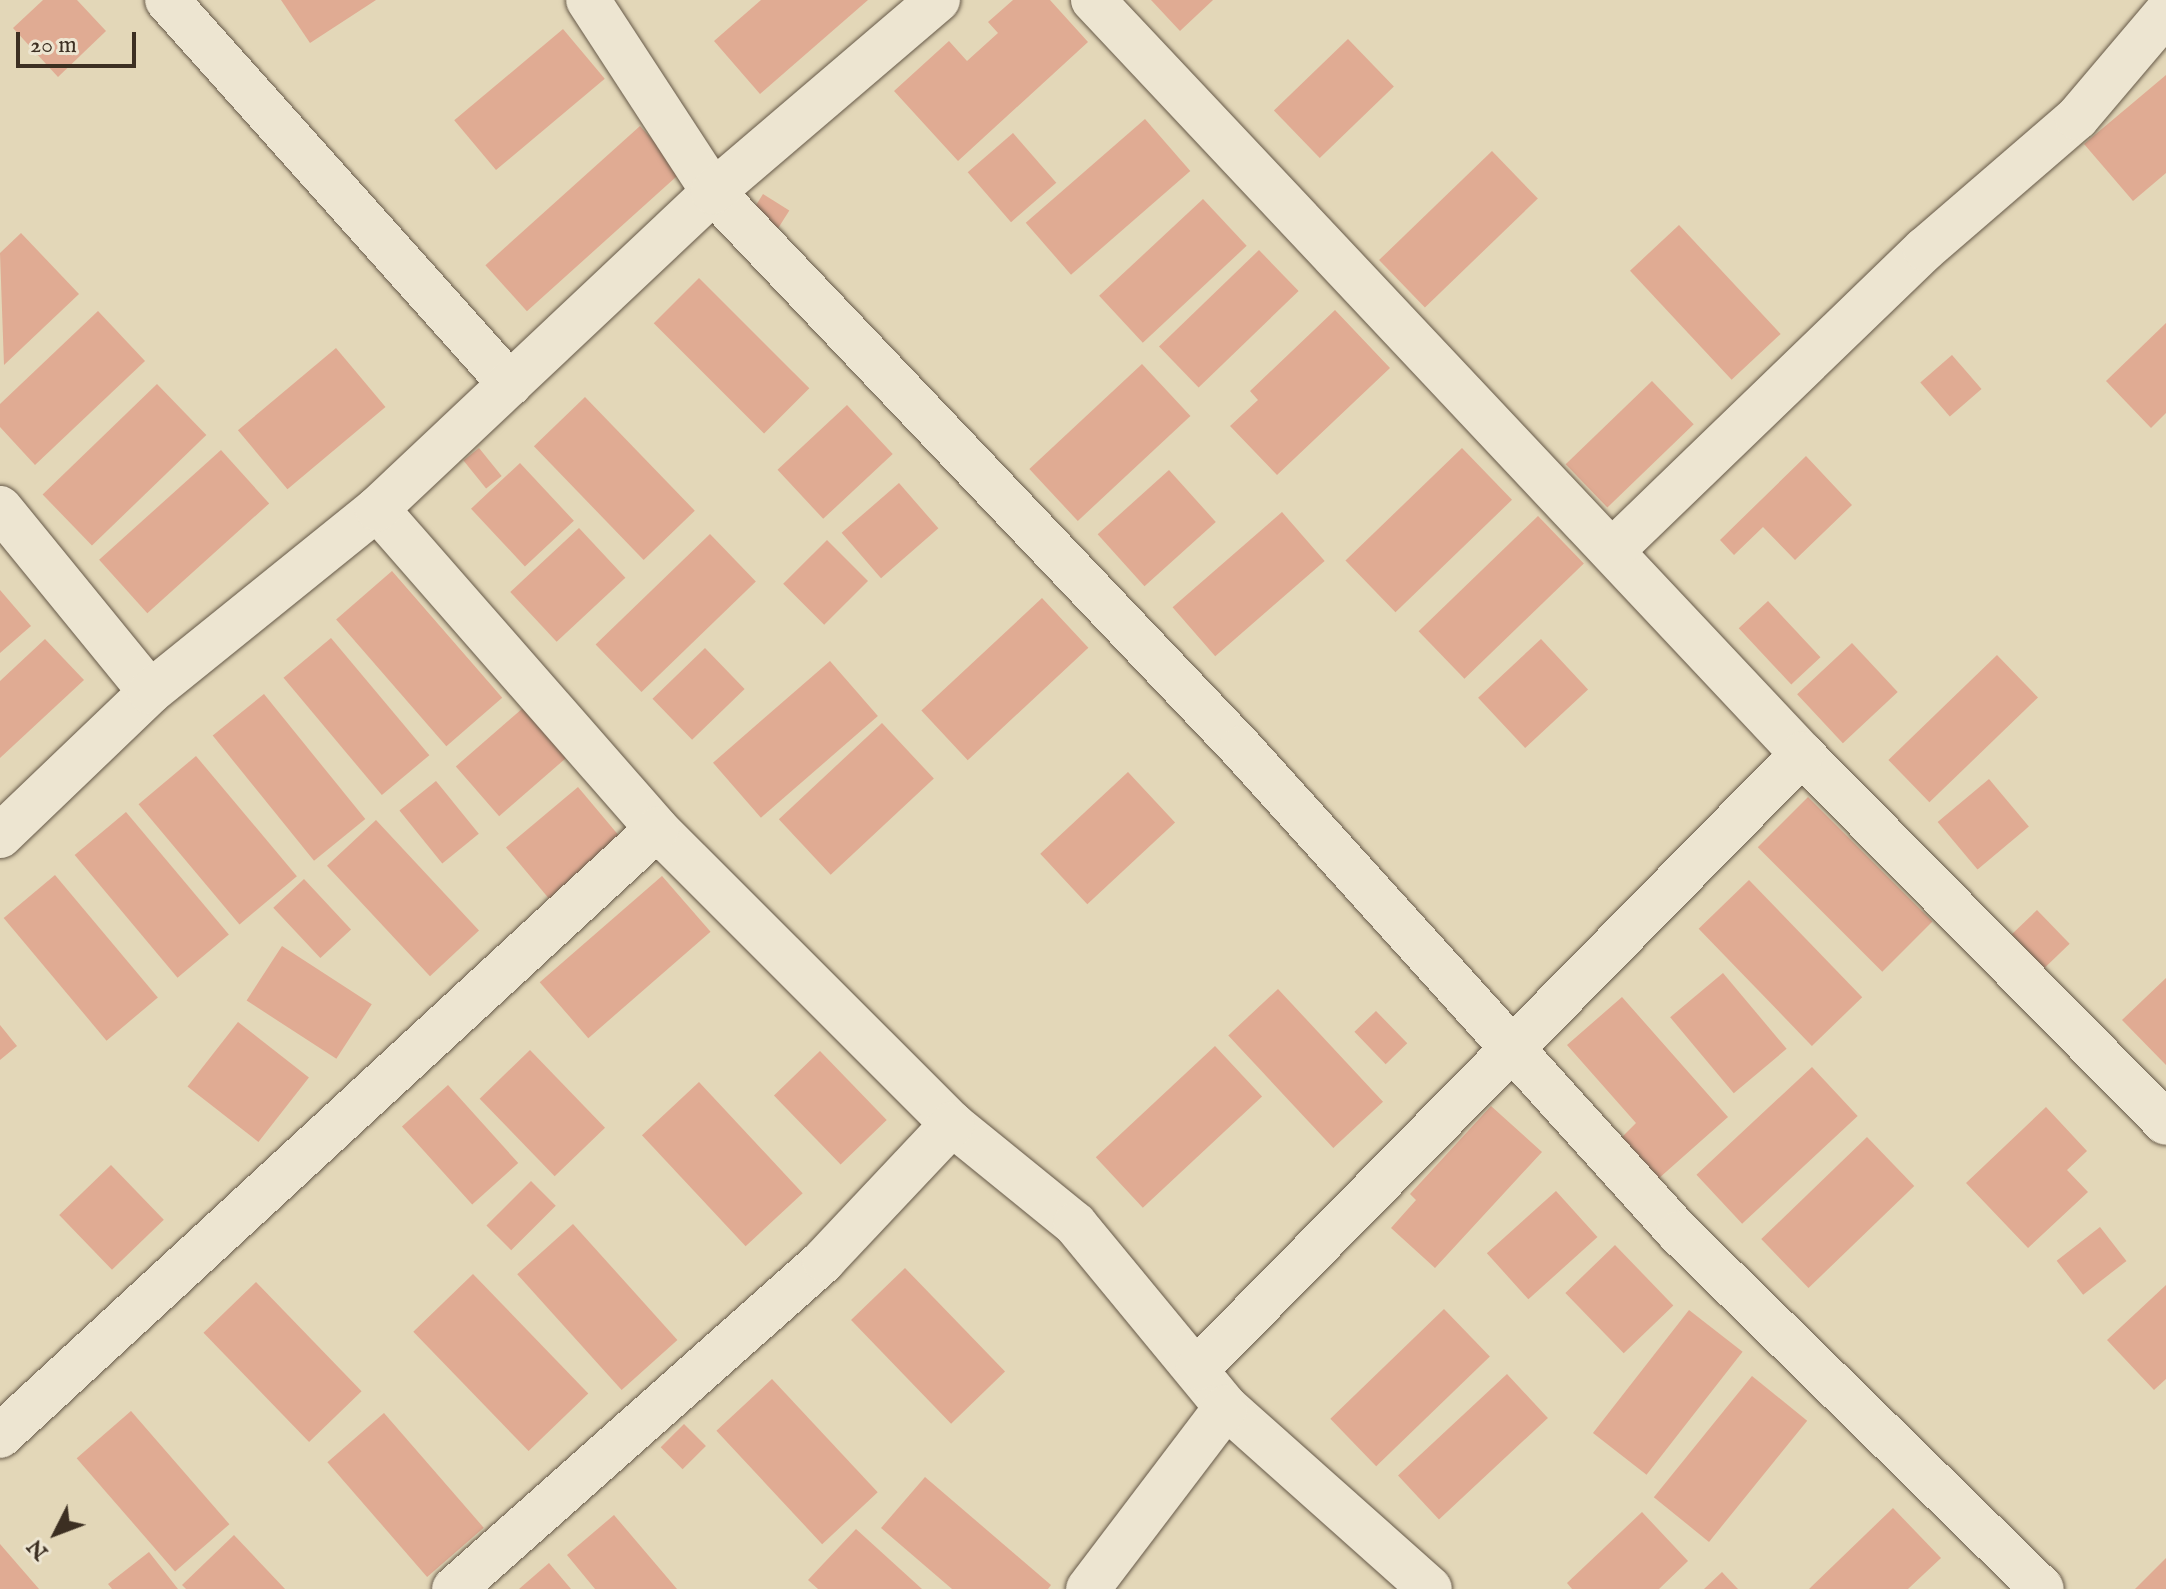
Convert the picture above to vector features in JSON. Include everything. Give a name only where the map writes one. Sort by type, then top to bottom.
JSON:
[{"type":"street","points":[[167,0],[510,384]]},
{"type":"street","points":[[588,0],[713,192],[1241,748],[1679,1233],[2042,1589]]},
{"type":"street","points":[[0,836],[150,692],[377,509],[713,192],[938,0]]},
{"type":"street","points":[[1093,0],[1802,754],[2166,1123]]},
{"type":"street","points":[[1612,551],[1925,249],[2077,118],[2166,13]]},
{"type":"street","points":[[0,508],[150,692]]},
{"type":"street","points":[[377,509],[657,829],[952,1124],[1075,1224],[1198,1368],[1226,1407],[1430,1589]]},
{"type":"street","points":[[1198,1368],[1510,1045],[1802,754]]},
{"type":"street","points":[[0,1436],[657,829]]},
{"type":"street","points":[[454,1589],[824,1260],[952,1124]]},
{"type":"street","points":[[1088,1589],[1226,1407]]},
{"type":"building","points":[[43,0],[77,0],[106,31],[58,77],[13,28]]},
{"type":"building","points":[[281,0],[376,0],[310,43]]},
{"type":"building","points":[[761,0],[868,0],[760,94],[714,41]]},
{"type":"building","points":[[1013,0],[1050,0],[1088,42],[958,161],[894,91],[949,41],[967,61],[998,33],[988,22]]},
{"type":"building","points":[[1151,0],[1213,0],[1180,31]]},
{"type":"building","points":[[563,29],[605,79],[496,170],[454,120]]},
{"type":"building","points":[[1348,39],[1394,86],[1320,158],[1274,111]]},
{"type":"building","points":[[2166,75],[2166,173],[2133,201],[2084,144]]},
{"type":"building","points":[[1145,119],[1190,171],[1071,275],[1026,223]]},
{"type":"building","points":[[640,126],[681,172],[527,311],[485,265]]},
{"type":"building","points":[[1013,133],[1056,183],[1011,222],[968,172]]},
{"type":"building","points":[[1492,151],[1538,198],[1425,308],[1379,260]]},
{"type":"building","points":[[763,194],[789,210],[776,232],[749,216]]},
{"type":"building","points":[[1203,199],[1247,246],[1143,343],[1099,296]]},
{"type":"building","points":[[1679,225],[1781,334],[1732,380],[1630,271]]},
{"type":"building","points":[[21,233],[79,294],[4,365],[0,253]]},
{"type":"building","points":[[1259,250],[1299,291],[1199,388],[1159,347]]},
{"type":"building","points":[[699,278],[809,388],[764,434],[654,323]]},
{"type":"building","points":[[1335,310],[1390,368],[1277,475],[1230,426],[1258,400],[1250,391]]},
{"type":"building","points":[[98,311],[145,361],[35,465],[0,427],[0,404]]},
{"type":"building","points":[[2166,323],[2166,413],[2151,428],[2106,381]]},
{"type":"building","points":[[336,348],[385,407],[287,489],[238,430]]},
{"type":"building","points":[[1952,355],[1982,389],[1950,417],[1920,383]]},
{"type":"building","points":[[1142,364],[1190,416],[1078,521],[1029,469]]},
{"type":"building","points":[[1652,381],[1694,424],[1607,508],[1566,464]]},
{"type":"building","points":[[157,384],[206,435],[92,546],[43,494]]},
{"type":"building","points":[[585,397],[695,511],[644,560],[534,446]]},
{"type":"building","points":[[847,405],[893,454],[823,519],[778,470]]},
{"type":"building","points":[[479,448],[502,476],[486,489],[463,461]]},
{"type":"building","points":[[1462,448],[1512,500],[1395,612],[1345,561]]},
{"type":"building","points":[[221,450],[269,504],[147,613],[99,560]]},
{"type":"building","points":[[1806,456],[1852,505],[1795,560],[1763,527],[1734,555],[1720,540]]},
{"type":"building","points":[[520,463],[574,521],[525,566],[471,509]]},
{"type":"building","points":[[1169,470],[1216,522],[1144,586],[1098,534]]},
{"type":"building","points":[[899,483],[938,528],[881,578],[842,533]]},
{"type":"building","points":[[1282,512],[1325,561],[1215,656],[1173,607]]},
{"type":"building","points":[[1538,516],[1584,563],[1464,679],[1419,631]]},
{"type":"building","points":[[579,528],[625,578],[557,642],[510,592]]},
{"type":"building","points":[[710,534],[756,581],[641,692],[596,644]]},
{"type":"building","points":[[827,540],[868,581],[824,625],[783,584]]},
{"type":"building","points":[[392,571],[502,698],[446,746],[336,620]]},
{"type":"building","points":[[0,590],[31,626],[0,653]]},
{"type":"building","points":[[1042,598],[1088,648],[968,760],[921,711]]},
{"type":"building","points":[[1768,601],[1821,657],[1791,685],[1739,628]]},
{"type":"building","points":[[331,638],[429,755],[382,795],[284,678]]},
{"type":"building","points":[[45,639],[84,680],[0,758],[0,681]]},
{"type":"building","points":[[1541,639],[1588,689],[1525,748],[1478,698]]},
{"type":"building","points":[[1852,643],[1898,692],[1843,743],[1797,694]]},
{"type":"building","points":[[705,648],[745,689],[692,740],[652,699]]},
{"type":"building","points":[[1997,655],[2038,697],[1929,802],[1888,760]]},
{"type":"building","points":[[830,661],[878,716],[761,818],[713,763]]},
{"type":"building","points":[[264,694],[365,819],[314,861],[213,736]]},
{"type":"building","points":[[523,708],[566,758],[499,816],[456,766]]},
{"type":"building","points":[[882,723],[934,779],[831,875],[779,819]]},
{"type":"building","points":[[196,756],[297,876],[239,924],[139,804]]},
{"type":"building","points":[[1128,772],[1175,822],[1087,904],[1040,854]]},
{"type":"building","points":[[1989,779],[2029,826],[1978,870],[1938,822]]},
{"type":"building","points":[[436,781],[479,834],[442,863],[399,811]]},
{"type":"building","points":[[578,787],[622,839],[550,900],[506,847]]},
{"type":"building","points":[[1808,797],[1932,921],[1882,972],[1758,847]]},
{"type":"building","points":[[126,812],[229,935],[178,978],[75,855]]},
{"type":"building","points":[[376,820],[479,930],[430,976],[327,866]]},
{"type":"building","points":[[55,875],[158,998],[107,1041],[4,918]]},
{"type":"building","points":[[662,876],[711,932],[588,1038],[540,982]]},
{"type":"building","points":[[304,879],[351,929],[320,958],[273,908]]},
{"type":"building","points":[[1749,880],[1862,997],[1812,1046],[1699,929]]},
{"type":"building","points":[[2037,910],[2070,944],[2044,968],[2012,934]]},
{"type":"building","points":[[282,946],[372,1004],[336,1059],[247,1001]]},
{"type":"building","points":[[1723,973],[1787,1049],[1734,1093],[1670,1017]]},
{"type":"building","points":[[2166,978],[2166,1065],[2122,1020]]},
{"type":"building","points":[[1278,989],[1383,1102],[1333,1148],[1228,1035]]},
{"type":"building","points":[[1622,997],[1728,1117],[1658,1179],[1621,1138],[1636,1123],[1567,1045]]},
{"type":"building","points":[[1376,1011],[1407,1043],[1386,1064],[1354,1032]]},
{"type":"building","points":[[238,1022],[309,1077],[258,1142],[188,1087]]},
{"type":"building","points":[[0,1025],[17,1046],[0,1060]]},
{"type":"building","points":[[1215,1046],[1262,1096],[1143,1208],[1096,1157]]},
{"type":"building","points":[[530,1050],[605,1128],[555,1176],[480,1099]]},
{"type":"building","points":[[820,1051],[887,1120],[841,1165],[774,1095]]},
{"type":"building","points":[[1812,1067],[1858,1116],[1742,1224],[1696,1175]]},
{"type":"building","points":[[699,1082],[803,1193],[746,1246],[642,1135]]},
{"type":"building","points":[[448,1085],[518,1163],[472,1205],[402,1126]]},
{"type":"building","points":[[1491,1106],[1542,1152],[1435,1268],[1391,1228],[1416,1200],[1410,1194]]},
{"type":"building","points":[[2046,1107],[2087,1151],[2067,1170],[2088,1192],[2028,1248],[1966,1183]]},
{"type":"building","points":[[1867,1137],[1914,1186],[1808,1288],[1761,1239]]},
{"type":"building","points":[[111,1165],[164,1220],[112,1270],[59,1215]]},
{"type":"building","points":[[531,1181],[556,1206],[511,1250],[486,1226]]},
{"type":"building","points":[[1556,1191],[1597,1237],[1528,1299],[1487,1253]]},
{"type":"building","points":[[573,1224],[677,1340],[622,1390],[517,1274]]},
{"type":"building","points":[[2100,1227],[2126,1261],[2083,1295],[2057,1261]]},
{"type":"building","points":[[1615,1245],[1673,1305],[1624,1353],[1565,1293]]},
{"type":"building","points":[[905,1268],[1005,1372],[951,1424],[851,1320]]},
{"type":"building","points":[[473,1274],[588,1393],[529,1451],[413,1332]]},
{"type":"building","points":[[256,1282],[362,1391],[309,1442],[203,1333]]},
{"type":"building","points":[[2166,1285],[2166,1379],[2154,1390],[2107,1340]]},
{"type":"building","points":[[1444,1309],[1490,1356],[1376,1466],[1330,1419]]},
{"type":"building","points":[[1689,1310],[1743,1352],[1647,1475],[1593,1433]]},
{"type":"building","points":[[1507,1374],[1548,1418],[1439,1519],[1398,1476]]},
{"type":"building","points":[[1752,1376],[1807,1421],[1709,1542],[1654,1497]]},
{"type":"building","points":[[772,1379],[878,1492],[822,1544],[716,1431]]},
{"type":"building","points":[[131,1411],[229,1524],[175,1571],[77,1458]]},
{"type":"building","points":[[384,1413],[484,1528],[427,1577],[327,1462]]},
{"type":"building","points":[[684,1424],[706,1446],[683,1469],[661,1447]]},
{"type":"building","points":[[925,1477],[1051,1585],[1048,1589],[952,1589],[881,1528]]},
{"type":"building","points":[[1893,1508],[1941,1558],[1908,1589],[1809,1589]]},
{"type":"building","points":[[1642,1512],[1688,1561],[1659,1589],[1572,1589],[1567,1583]]},
{"type":"building","points":[[614,1515],[677,1589],[595,1589],[567,1555]]},
{"type":"building","points":[[856,1529],[922,1589],[818,1589],[808,1580]]},
{"type":"building","points":[[234,1535],[285,1589],[186,1589],[182,1585]]},
{"type":"building","points":[[0,1544],[39,1589],[0,1589]]},
{"type":"building","points":[[149,1552],[178,1589],[112,1589],[108,1584]]},
{"type":"building","points":[[2166,1558],[2166,1589],[2135,1589]]},
{"type":"building","points":[[549,1563],[571,1589],[519,1589]]},
{"type":"building","points":[[1722,1572],[1738,1589],[1704,1589]]}]
